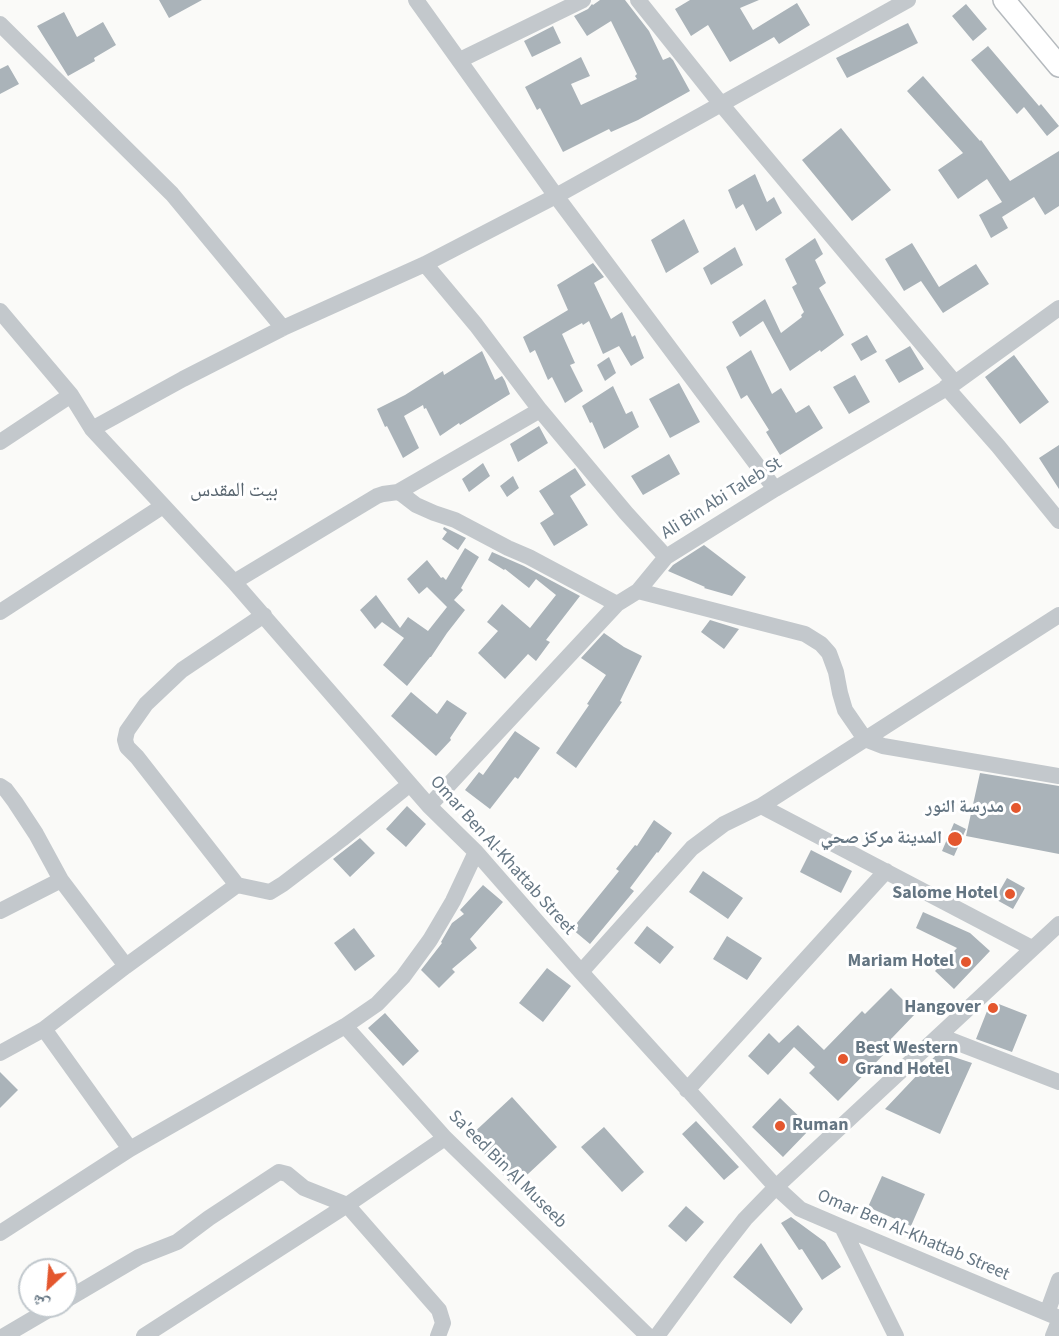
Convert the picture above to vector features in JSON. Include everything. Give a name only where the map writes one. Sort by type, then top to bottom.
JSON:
[{"type":"main road","points":[[1004,0],[1059,66]]},
{"type":"street","points":[[416,0],[556,196],[775,489]]},
{"type":"street","points":[[460,60],[583,0]]},
{"type":"street","points":[[638,0],[1059,521]]},
{"type":"street","points":[[92,429],[283,328],[425,264],[556,196],[908,0]]},
{"type":"street","points":[[0,24],[172,194],[283,328]]},
{"type":"street","points":[[425,264],[476,325],[540,410],[666,557]]},
{"type":"street","name":"Ali Bin Abi Taleb St","points":[[429,806],[617,604],[638,591],[666,557],[950,385],[1059,308]]},
{"type":"street","name":"Omar Ben Al-Khattab Street","points":[[0,311],[71,395],[92,429],[264,615],[429,806],[476,852],[581,972],[776,1187],[800,1209],[1055,1317]]},
{"type":"street","points":[[0,442],[71,395]]},
{"type":"street","points":[[234,582],[377,496],[398,492],[540,410]]},
{"type":"street","points":[[398,492],[416,505],[455,520],[617,604]]},
{"type":"street","points":[[0,612],[163,506]]},
{"type":"street","points":[[638,591],[805,634],[821,644],[829,653],[846,710],[865,739],[884,746],[1059,776]]},
{"type":"street","points":[[264,615],[182,670],[146,704],[127,731],[125,740],[127,747],[237,885],[270,892],[342,839],[410,784]]},
{"type":"street","points":[[581,972],[692,849],[724,824],[761,806],[1059,615]]},
{"type":"street","points":[[0,786],[15,802],[36,834],[61,880],[126,966]]},
{"type":"street","points":[[761,806],[1032,948]]},
{"type":"street","points":[[0,1233],[130,1149],[345,1026],[377,1004],[403,977],[430,940],[453,901],[476,852]]},
{"type":"street","points":[[687,1090],[886,871]]},
{"type":"street","points":[[0,911],[61,880]]},
{"type":"street","points":[[0,1053],[44,1029],[237,885]]},
{"type":"street","points":[[657,1336],[738,1228],[776,1187],[1059,924]]},
{"type":"street","name":"Sa'eed Bin Al Museeb","points":[[345,1026],[445,1138],[648,1336]]},
{"type":"street","points":[[44,1029],[130,1149]]},
{"type":"street","points":[[940,1036],[1059,1082]]},
{"type":"street","points":[[144,1336],[347,1205],[445,1138]]},
{"type":"street","points":[[78,1293],[139,1257],[177,1242],[208,1218],[279,1172],[287,1174],[304,1188],[347,1205],[439,1310],[443,1323],[438,1336]]},
{"type":"street","points":[[842,1227],[896,1336]]},
{"type":"street","points":[[1053,1336],[1059,1280]]},
{"type":"street","points":[[4,1336],[35,1318]]},
{"type":"building","points":[[159,0],[202,0],[169,18]]},
{"type":"building","points":[[600,0],[625,0],[649,31],[663,60],[670,57],[673,60],[690,91],[638,120],[611,132],[609,129],[563,152],[540,108],[537,110],[525,87],[581,57],[590,76],[571,84],[581,105],[637,79],[635,76],[637,74],[611,21],[587,36],[574,16]]},
{"type":"building","points":[[690,0],[759,0],[740,8],[753,30],[797,3],[810,25],[779,44],[774,37],[730,62],[708,25],[691,36],[675,9]]},
{"type":"building","points":[[966,4],[987,29],[973,41],[952,16]]},
{"type":"building","points":[[64,12],[77,37],[103,22],[116,45],[94,58],[95,61],[68,76],[37,26]]},
{"type":"building","points":[[908,23],[918,43],[847,78],[836,58]]},
{"type":"building","points":[[553,26],[561,43],[532,57],[524,41]]},
{"type":"building","points":[[988,46],[1059,126],[1047,136],[1024,107],[1017,114],[971,60]]},
{"type":"building","points":[[8,65],[19,84],[0,94],[0,69]]},
{"type":"building","points":[[923,76],[981,140],[1010,181],[1059,151],[1059,206],[1045,215],[1034,197],[1002,217],[1008,228],[991,238],[979,215],[1002,202],[987,179],[958,199],[938,170],[963,153],[907,91]]},
{"type":"building","points":[[841,128],[891,190],[852,221],[802,160]]},
{"type":"building","points":[[755,174],[767,202],[774,197],[782,213],[756,231],[743,204],[736,209],[728,190]]},
{"type":"building","points":[[684,219],[699,252],[666,273],[651,240]]},
{"type":"building","points":[[815,238],[823,254],[815,260],[826,283],[819,288],[844,335],[790,371],[763,321],[740,337],[732,322],[765,299],[781,333],[802,317],[804,312],[792,287],[797,284],[785,259]]},
{"type":"building","points":[[912,243],[939,287],[976,264],[989,284],[943,313],[921,281],[904,291],[885,259]]},
{"type":"building","points":[[735,247],[743,265],[711,285],[703,268]]},
{"type":"building","points":[[593,263],[604,277],[594,283],[611,319],[622,312],[632,337],[635,335],[644,358],[631,366],[619,346],[603,354],[589,321],[562,334],[575,363],[570,365],[583,391],[565,403],[552,377],[548,380],[535,350],[530,353],[523,337],[568,310],[557,285]]},
{"type":"building","points":[[867,335],[877,352],[861,361],[851,344]]},
{"type":"building","points":[[910,346],[924,369],[899,383],[885,360]]},
{"type":"building","points":[[751,350],[772,394],[781,388],[796,413],[809,405],[823,428],[780,455],[766,432],[769,430],[747,395],[741,399],[726,367]]},
{"type":"building","points":[[482,351],[495,380],[502,376],[510,394],[440,436],[423,405],[404,416],[419,448],[403,458],[377,409],[405,395],[443,371],[444,375]]},
{"type":"building","points":[[1014,355],[1049,402],[1020,424],[985,377]]},
{"type":"building","points":[[609,357],[616,373],[605,381],[597,365]]},
{"type":"building","points":[[855,375],[870,402],[849,414],[833,387]]},
{"type":"building","points":[[679,383],[700,422],[670,438],[649,399]]},
{"type":"building","points":[[613,386],[626,414],[632,411],[639,427],[604,449],[582,406]]},
{"type":"building","points":[[539,426],[548,443],[518,462],[510,444]]},
{"type":"building","points":[[1059,445],[1059,489],[1039,458]]},
{"type":"building","points":[[669,454],[680,474],[643,495],[631,476]]},
{"type":"building","points":[[483,463],[490,476],[469,492],[462,479]]},
{"type":"building","points":[[575,468],[586,485],[570,496],[588,525],[554,546],[540,523],[554,514],[539,491]]},
{"type":"building","points":[[513,476],[519,488],[507,497],[500,486]]},
{"type":"building","points":[[444,527],[466,538],[458,550],[442,539],[447,532],[443,529]]},
{"type":"building","points":[[704,545],[746,577],[732,596],[704,588],[668,571],[673,565]]},
{"type":"building","points":[[465,548],[479,557],[461,588],[463,590],[454,600],[465,610],[407,686],[383,665],[404,638],[382,622],[375,629],[360,610],[376,595],[400,628],[408,617],[428,631],[447,607],[427,587],[419,594],[407,579],[427,560],[441,578],[446,580]]},
{"type":"building","points":[[492,552],[580,596],[546,640],[550,642],[536,661],[528,654],[505,679],[478,653],[498,631],[487,622],[502,604],[530,628],[556,595],[536,579],[529,588],[505,569],[488,560]]},
{"type":"building","points":[[710,620],[739,629],[724,649],[701,632]]},
{"type":"building","points":[[604,633],[642,656],[620,701],[622,702],[576,768],[556,753],[589,705],[587,704],[606,675],[581,658]]},
{"type":"building","points":[[411,692],[437,714],[447,700],[467,713],[450,738],[451,740],[436,756],[391,716]]},
{"type":"building","points":[[515,731],[540,748],[518,779],[515,777],[490,809],[465,790],[479,772],[483,775]]},
{"type":"building","name":"مدرسة النور","points":[[980,773],[1059,786],[1059,854],[966,836]]},
{"type":"building","points":[[407,806],[426,824],[406,847],[386,829]]},
{"type":"building","points":[[654,820],[672,833],[630,888],[634,891],[590,944],[572,929],[619,871],[616,869],[635,845],[637,846]]},
{"type":"building","points":[[954,823],[966,829],[954,856],[942,851]]},
{"type":"building","points":[[360,838],[375,853],[350,877],[333,859]]},
{"type":"building","points":[[811,850],[852,871],[841,893],[800,872]]},
{"type":"building","points":[[703,871],[743,898],[728,919],[689,892]]},
{"type":"building","name":"Salome Hotel","points":[[1007,878],[1025,888],[1013,909],[995,899]]},
{"type":"building","points":[[483,885],[503,902],[470,939],[477,948],[452,969],[455,972],[439,988],[421,970],[442,943],[452,923],[464,914],[460,910]]},
{"type":"building","points":[[923,912],[970,933],[990,951],[954,989],[935,971],[957,948],[916,928]]},
{"type":"building","points":[[647,926],[674,947],[660,964],[634,943]]},
{"type":"building","points":[[354,928],[375,956],[355,971],[334,943]]},
{"type":"building","points":[[727,936],[762,958],[747,980],[713,959]]},
{"type":"building","points":[[547,968],[571,986],[543,1022],[519,1003]]},
{"type":"building","name":"Best Western Grand Hotel","points":[[891,988],[916,1013],[891,1039],[895,1043],[838,1101],[809,1073],[815,1067],[794,1047],[768,1075],[748,1056],[769,1033],[779,1043],[798,1025],[824,1050],[862,1011],[865,1014]]},
{"type":"building","points":[[991,1001],[1027,1015],[1012,1052],[976,1039]]},
{"type":"building","points":[[385,1013],[419,1051],[403,1066],[368,1028]]},
{"type":"building","points":[[939,1052],[972,1063],[940,1134],[885,1109]]},
{"type":"building","points":[[0,1072],[18,1090],[0,1108]]},
{"type":"building","points":[[512,1097],[557,1147],[514,1187],[469,1137]]},
{"type":"building","points":[[780,1098],[811,1128],[783,1157],[752,1127]]},
{"type":"building","points":[[696,1121],[739,1167],[724,1180],[682,1134]]},
{"type":"building","points":[[604,1127],[644,1172],[622,1192],[581,1147]]},
{"type":"building","points":[[882,1176],[925,1194],[911,1226],[868,1207]]},
{"type":"building","points":[[686,1206],[704,1222],[686,1242],[668,1226]]},
{"type":"building","points":[[791,1217],[825,1242],[841,1267],[822,1280],[802,1249],[799,1250],[781,1223]]},
{"type":"building","points":[[761,1243],[803,1309],[791,1324],[733,1277]]},
{"type":"place","name":"مدرسة النور","points":[[1016,808]]},
{"type":"place","name":"المدينة مركز صحي","points":[[955,839]]},
{"type":"place","name":"Salome Hotel","points":[[1010,894]]},
{"type":"place","name":"Mariam Hotel","points":[[966,962]]},
{"type":"place","name":"Hangover","points":[[993,1008]]},
{"type":"place","name":"Best Western Grand Hotel","points":[[843,1059]]},
{"type":"place","name":"Ruman","points":[[780,1126]]},
{"type":"district","name":"بيت المقدس","points":[[234,492]]}]
